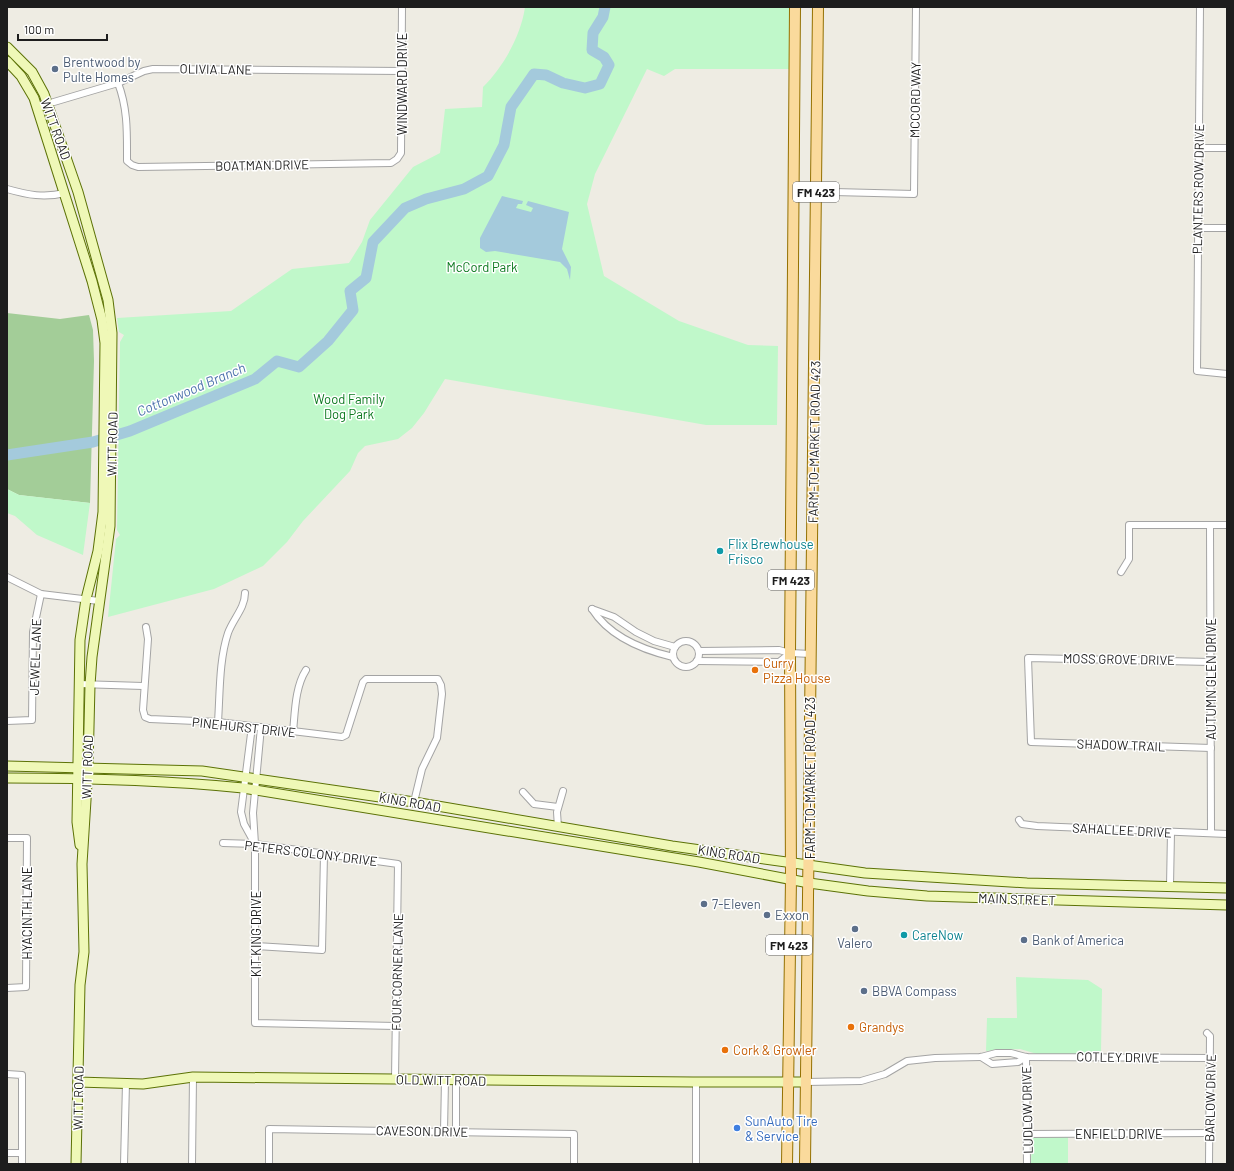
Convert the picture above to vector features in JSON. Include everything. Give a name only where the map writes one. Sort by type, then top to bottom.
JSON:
[{"type":"main road","name":"FARM-TO-MARKET ROAD 423","points":[[787,1164],[791,879],[790,653],[795,7]]},
{"type":"main road","name":"FARM-TO-MARKET ROAD 423","points":[[805,1164],[810,867],[818,7]]},
{"type":"street","name":"WINDWARD DRIVE","points":[[397,160],[401,154],[402,7]]},
{"type":"street","name":"MCCORD WAY","points":[[816,191],[914,194],[916,7]]},
{"type":"street","name":"PLANTERS ROW DRIVE","points":[[1200,7],[1197,371],[1227,374]]},
{"type":"street","name":"WITT ROAD","points":[[7,47],[32,72],[47,103],[78,189],[108,300],[112,333],[106,526],[90,684],[88,768],[82,864],[84,952],[80,985],[76,1164]]},
{"type":"street","name":"WITT ROAD","points":[[7,61],[21,76],[36,107],[65,193],[102,320],[109,391]]},
{"type":"street","name":"OLIVIA LANE","points":[[36,107],[118,83],[144,71],[164,68],[402,71]]},
{"type":"street","name":"BOATMAN DRIVE","points":[[118,83],[124,98],[127,113],[127,161],[138,167],[391,162],[397,160]]},
{"type":"street","points":[[1199,148],[1227,148]]},
{"type":"street","points":[[7,189],[31,196],[50,197],[78,189]]},
{"type":"street","points":[[794,191],[816,191]]},
{"type":"street","points":[[1198,228],[1227,228]]},
{"type":"street","points":[[1121,572],[1130,559],[1129,525],[1227,526]]},
{"type":"street","name":"AUTUMN GLEN DRIVE","points":[[1210,525],[1211,833]]},
{"type":"street","name":"WITT ROAD","points":[[82,864],[77,822],[80,640],[86,599],[106,526]]},
{"type":"street","points":[[7,577],[42,594],[99,601]]},
{"type":"street","points":[[218,722],[224,651],[228,632],[242,605],[245,593]]},
{"type":"street","name":"JEWEL LANE","points":[[7,721],[32,720],[33,632],[42,594]]},
{"type":"street","points":[[673,656],[648,651],[600,622],[592,610],[614,617],[636,632],[654,641],[675,647]]},
{"type":"street","points":[[79,684],[143,686],[148,639],[146,627]]},
{"type":"street","points":[[682,642],[690,642],[694,644],[699,651],[696,661],[690,666],[682,666],[678,664],[673,656],[675,647],[682,642]]},
{"type":"street","points":[[699,651],[779,650],[790,653],[811,654]]},
{"type":"street","points":[[696,661],[779,662],[790,653]]},
{"type":"street","name":"MOSS GROVE DRIVE","points":[[1031,742],[1028,658],[1211,662]]},
{"type":"street","points":[[292,732],[300,685],[306,670]]},
{"type":"street","name":"PINEHURST DRIVE","points":[[143,686],[143,710],[145,717],[154,720],[218,722],[344,737],[346,735],[363,682],[366,679],[438,679],[441,685],[442,694],[438,738],[422,769],[414,802]]},
{"type":"street","name":"KIT KING DRIVE","points":[[252,726],[241,812],[244,824],[255,844]]},
{"type":"street","name":"KIT KING DRIVE","points":[[261,727],[253,813],[255,844],[256,946],[255,1024],[396,1026]]},
{"type":"street","name":"SHADOW TRAIL","points":[[1031,742],[1211,748]]},
{"type":"street","name":"KING ROAD","points":[[7,766],[202,771],[414,802],[558,827],[810,867]]},
{"type":"street","name":"KING ROAD","points":[[7,778],[77,778],[202,783],[243,788],[412,814],[699,862],[809,883]]},
{"type":"street","points":[[556,839],[558,827],[557,812],[563,791]]},
{"type":"street","points":[[523,792],[534,804],[558,807]]},
{"type":"street","points":[[412,814],[414,802]]},
{"type":"street","name":"SAHALLEE DRIVE","points":[[1019,820],[1022,824],[1037,826],[1227,834]]},
{"type":"street","points":[[1171,832],[1172,886],[1174,904]]},
{"type":"street","name":"HYACINTH LANE","points":[[7,838],[27,838],[26,987],[7,988]]},
{"type":"street","name":"PETERS COLONY DRIVE","points":[[223,843],[255,844],[398,864]]},
{"type":"street","points":[[699,862],[701,850]]},
{"type":"street","points":[[256,946],[322,950],[324,854]]},
{"type":"street","name":"FOUR CORNER LANE","points":[[395,1080],[398,864]]},
{"type":"street","name":"MAIN STREET","points":[[810,867],[865,873],[1027,883],[1227,888]]},
{"type":"street","name":"MAIN STREET","points":[[809,883],[868,891],[927,896],[1227,905]]},
{"type":"street","name":"BARLOW DRIVE","points":[[1207,1033],[1210,1036],[1209,1164]]},
{"type":"street","name":"COTLEY DRIVE","points":[[981,1057],[996,1053],[1011,1053],[1026,1057],[1210,1058]]},
{"type":"street","points":[[806,1082],[861,1081],[886,1074],[907,1062],[935,1058],[981,1057]]},
{"type":"street","name":"COTLEY DRIVE","points":[[981,1057],[992,1064],[1018,1062],[1026,1057]]},
{"type":"street","name":"LUDLOW DRIVE","points":[[1026,1057],[1028,1134],[1027,1164]]},
{"type":"street","points":[[7,1074],[22,1075],[22,1164]]},
{"type":"street","points":[[192,1164],[193,1077]]},
{"type":"street","name":"OLD WITT ROAD","points":[[78,1082],[150,1084],[172,1079],[193,1077],[395,1080],[806,1082]]},
{"type":"street","points":[[444,1131],[445,1080]]},
{"type":"street","points":[[456,1080],[456,1131]]},
{"type":"street","points":[[696,1082],[696,1164]]},
{"type":"street","points":[[124,1164],[126,1083]]},
{"type":"street","name":"CAVESON DRIVE","points":[[269,1164],[269,1129],[574,1134],[574,1164]]},
{"type":"street","name":"ENFIELD DRIVE","points":[[1028,1134],[1209,1133]]},
{"type":"street","points":[[7,1153],[22,1153]]},
{"type":"green space","name":"McCord Park","points":[[525,7],[790,7],[789,69],[675,69],[664,76],[647,69],[595,174],[587,204],[604,276],[679,321],[748,345],[778,346],[777,425],[706,425],[445,379],[424,413],[412,428],[398,439],[365,446],[358,453],[350,471],[303,521],[287,542],[263,566],[214,589],[108,617],[116,539],[120,535],[117,530],[120,342],[124,335],[119,332],[117,318],[231,311],[292,269],[349,263],[362,242],[370,220],[413,167],[440,153],[445,109],[482,107],[483,87],[504,61],[510,50],[520,29]]},
{"type":"green space","points":[[7,313],[60,319],[89,315],[93,330],[94,361],[90,503],[19,495],[7,489]]},
{"type":"green space","points":[[7,489],[19,495],[90,503],[83,555],[37,535],[15,516],[7,513]]},
{"type":"green space","points":[[1016,977],[1088,980],[1102,989],[1101,1054],[1037,1054],[1020,1049],[986,1051],[987,1018],[1017,1018]]},
{"type":"green space","points":[[1035,1137],[1068,1137],[1068,1164],[1031,1164],[1032,1139]]},
{"type":"water","points":[[502,196],[523,201],[522,204],[518,204],[516,208],[531,212],[533,208],[526,205],[528,201],[569,212],[562,249],[571,267],[570,280],[567,269],[560,262],[495,251],[486,252],[480,248],[480,238]]},
{"type":"waterway","name":"Cottonwood Branch","points":[[7,455],[93,442],[130,431],[255,379],[277,361],[299,367],[328,341],[353,310],[350,291],[366,278],[373,242],[405,208],[426,199],[464,189],[488,176],[504,145],[511,107],[534,74],[546,75],[563,83],[585,88],[600,84],[609,65],[604,57],[592,50],[593,33],[603,17],[605,7]]},
{"type":"place","name":"Brentwood by Pulte Homes","points":[[55,69]]},
{"type":"place","name":"Flix Brewhouse Frisco","points":[[720,551]]},
{"type":"place","name":"Curry Pizza House","points":[[755,670]]},
{"type":"place","name":"7-Eleven","points":[[704,904]]},
{"type":"place","name":"Exxon","points":[[767,915]]},
{"type":"place","name":"Valero","points":[[855,929]]},
{"type":"place","name":"CareNow","points":[[904,935]]},
{"type":"place","name":"Bank of America","points":[[1024,940]]},
{"type":"place","name":"BBVA Compass","points":[[864,991]]},
{"type":"place","name":"Grandys","points":[[851,1027]]},
{"type":"place","name":"Cork & Growler","points":[[725,1050]]},
{"type":"place","name":"SunAuto Tire & Service","points":[[737,1128]]},
{"type":"park label","name":"Wood Family Dog Park","points":[[349,406]]}]
